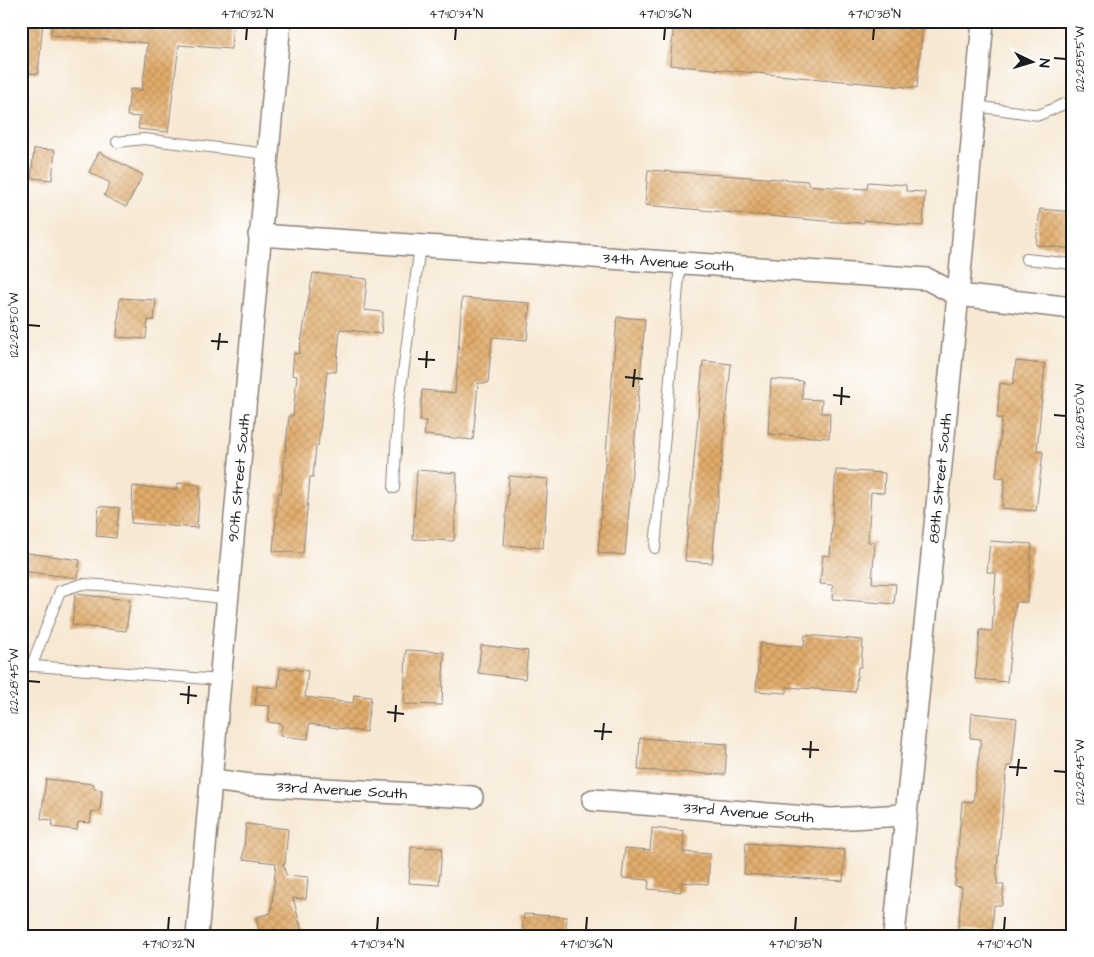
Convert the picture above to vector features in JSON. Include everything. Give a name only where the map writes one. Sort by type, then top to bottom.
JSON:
[{"type":"street","name":"90th Street South","points":[[197,936],[259,235],[280,21]]},
{"type":"street","name":"88th Street South","points":[[894,936],[958,295],[983,21]]},
{"type":"street","name":"34th Avenue South","points":[[259,235],[927,279],[958,295],[1073,308]]},
{"type":"street","name":"33rd Avenue South","points":[[212,780],[250,785],[472,797]]},
{"type":"street","name":"33rd Avenue South","points":[[593,800],[831,819],[905,815]]},
{"type":"lane","points":[[975,106],[1039,115],[1064,104],[1073,103]]},
{"type":"lane","points":[[117,142],[144,139],[267,154]]},
{"type":"lane","points":[[394,488],[398,410],[420,246]]},
{"type":"lane","points":[[1026,259],[1073,264]]},
{"type":"lane","points":[[655,548],[680,264]]},
{"type":"lane","points":[[221,680],[26,665],[60,591],[82,584],[133,586],[228,599]]},
{"type":"building","points":[[21,21],[43,21],[38,74],[21,72]]},
{"type":"building","points":[[52,21],[233,21],[231,49],[179,45],[168,132],[138,129],[140,117],[127,116],[130,89],[142,90],[148,43],[51,35]]},
{"type":"building","points":[[674,21],[923,21],[917,88],[670,65]]},
{"type":"building","points":[[34,149],[55,150],[52,180],[31,178]]},
{"type":"building","points":[[99,152],[143,175],[126,207],[104,196],[110,183],[89,172]]},
{"type":"building","points":[[648,170],[808,181],[808,185],[831,187],[867,189],[868,182],[906,185],[906,191],[925,192],[923,226],[864,220],[864,223],[836,222],[645,205]]},
{"type":"building","points":[[1040,209],[1073,212],[1073,249],[1036,245]]},
{"type":"building","points":[[313,273],[367,279],[364,310],[383,312],[381,334],[340,329],[336,372],[327,371],[318,446],[316,446],[313,477],[310,477],[303,553],[273,551],[278,493],[281,493],[289,416],[293,416],[297,376],[292,375],[294,353],[299,354]]},
{"type":"building","points":[[120,298],[156,300],[154,320],[148,320],[146,339],[117,337]]},
{"type":"building","points":[[462,298],[530,303],[527,340],[492,337],[488,383],[478,383],[473,440],[424,435],[426,421],[420,421],[422,390],[455,393]]},
{"type":"building","points":[[617,317],[645,319],[625,555],[598,553]]},
{"type":"building","points":[[703,361],[731,364],[712,563],[685,561]]},
{"type":"building","points":[[1016,361],[1045,364],[1037,451],[1043,452],[1036,511],[1002,508],[1005,478],[996,477],[1002,418],[997,418],[1000,383],[1013,385]]},
{"type":"building","points":[[771,379],[803,381],[802,399],[822,400],[821,413],[830,413],[829,438],[768,434]]},
{"type":"building","points":[[417,470],[457,473],[454,541],[413,539]]},
{"type":"building","points":[[836,470],[885,473],[884,493],[871,492],[868,542],[875,542],[872,583],[896,584],[894,604],[832,599],[833,585],[820,584],[823,555],[830,556]]},
{"type":"building","points":[[509,476],[548,479],[543,548],[504,545]]},
{"type":"building","points":[[178,483],[200,485],[197,528],[131,523],[133,486],[177,490]]},
{"type":"building","points":[[99,506],[119,508],[116,538],[96,536]]},
{"type":"building","points":[[990,541],[1032,544],[1027,602],[1016,602],[1007,682],[975,679],[980,630],[992,631],[996,573],[987,572]]},
{"type":"building","points":[[21,552],[80,560],[77,578],[21,571]]},
{"type":"building","points":[[75,594],[130,600],[126,631],[72,625]]},
{"type":"building","points":[[805,635],[863,640],[861,667],[858,667],[855,692],[787,687],[787,693],[756,691],[760,643],[804,647]]},
{"type":"building","points":[[481,645],[528,651],[525,679],[478,673]]},
{"type":"building","points":[[406,650],[444,652],[442,705],[404,704]]},
{"type":"building","points":[[280,668],[308,671],[305,697],[353,703],[354,695],[371,697],[366,732],[309,724],[308,739],[280,736],[282,724],[268,722],[270,706],[255,705],[257,686],[278,688]]},
{"type":"building","points":[[972,713],[1017,718],[1012,766],[1007,766],[997,867],[997,884],[1004,884],[1002,905],[994,905],[992,932],[958,929],[962,887],[955,886],[962,801],[973,802],[981,739],[970,738]]},
{"type":"building","points":[[640,738],[727,744],[725,775],[638,770]]},
{"type":"building","points":[[46,779],[94,784],[94,789],[102,790],[100,812],[92,811],[90,823],[78,822],[77,830],[52,827],[53,820],[41,819]]},
{"type":"building","points":[[246,824],[288,829],[285,864],[283,864],[286,875],[308,877],[306,899],[293,898],[303,936],[260,936],[256,917],[271,913],[276,863],[243,859]]},
{"type":"building","points":[[652,828],[684,831],[683,852],[710,854],[708,884],[682,882],[681,892],[648,889],[649,880],[622,878],[625,848],[650,850]]},
{"type":"building","points":[[746,843],[845,850],[843,881],[744,874]]},
{"type":"building","points":[[411,847],[442,848],[439,885],[409,883]]},
{"type":"building","points":[[524,914],[567,917],[565,936],[522,935]]}]
